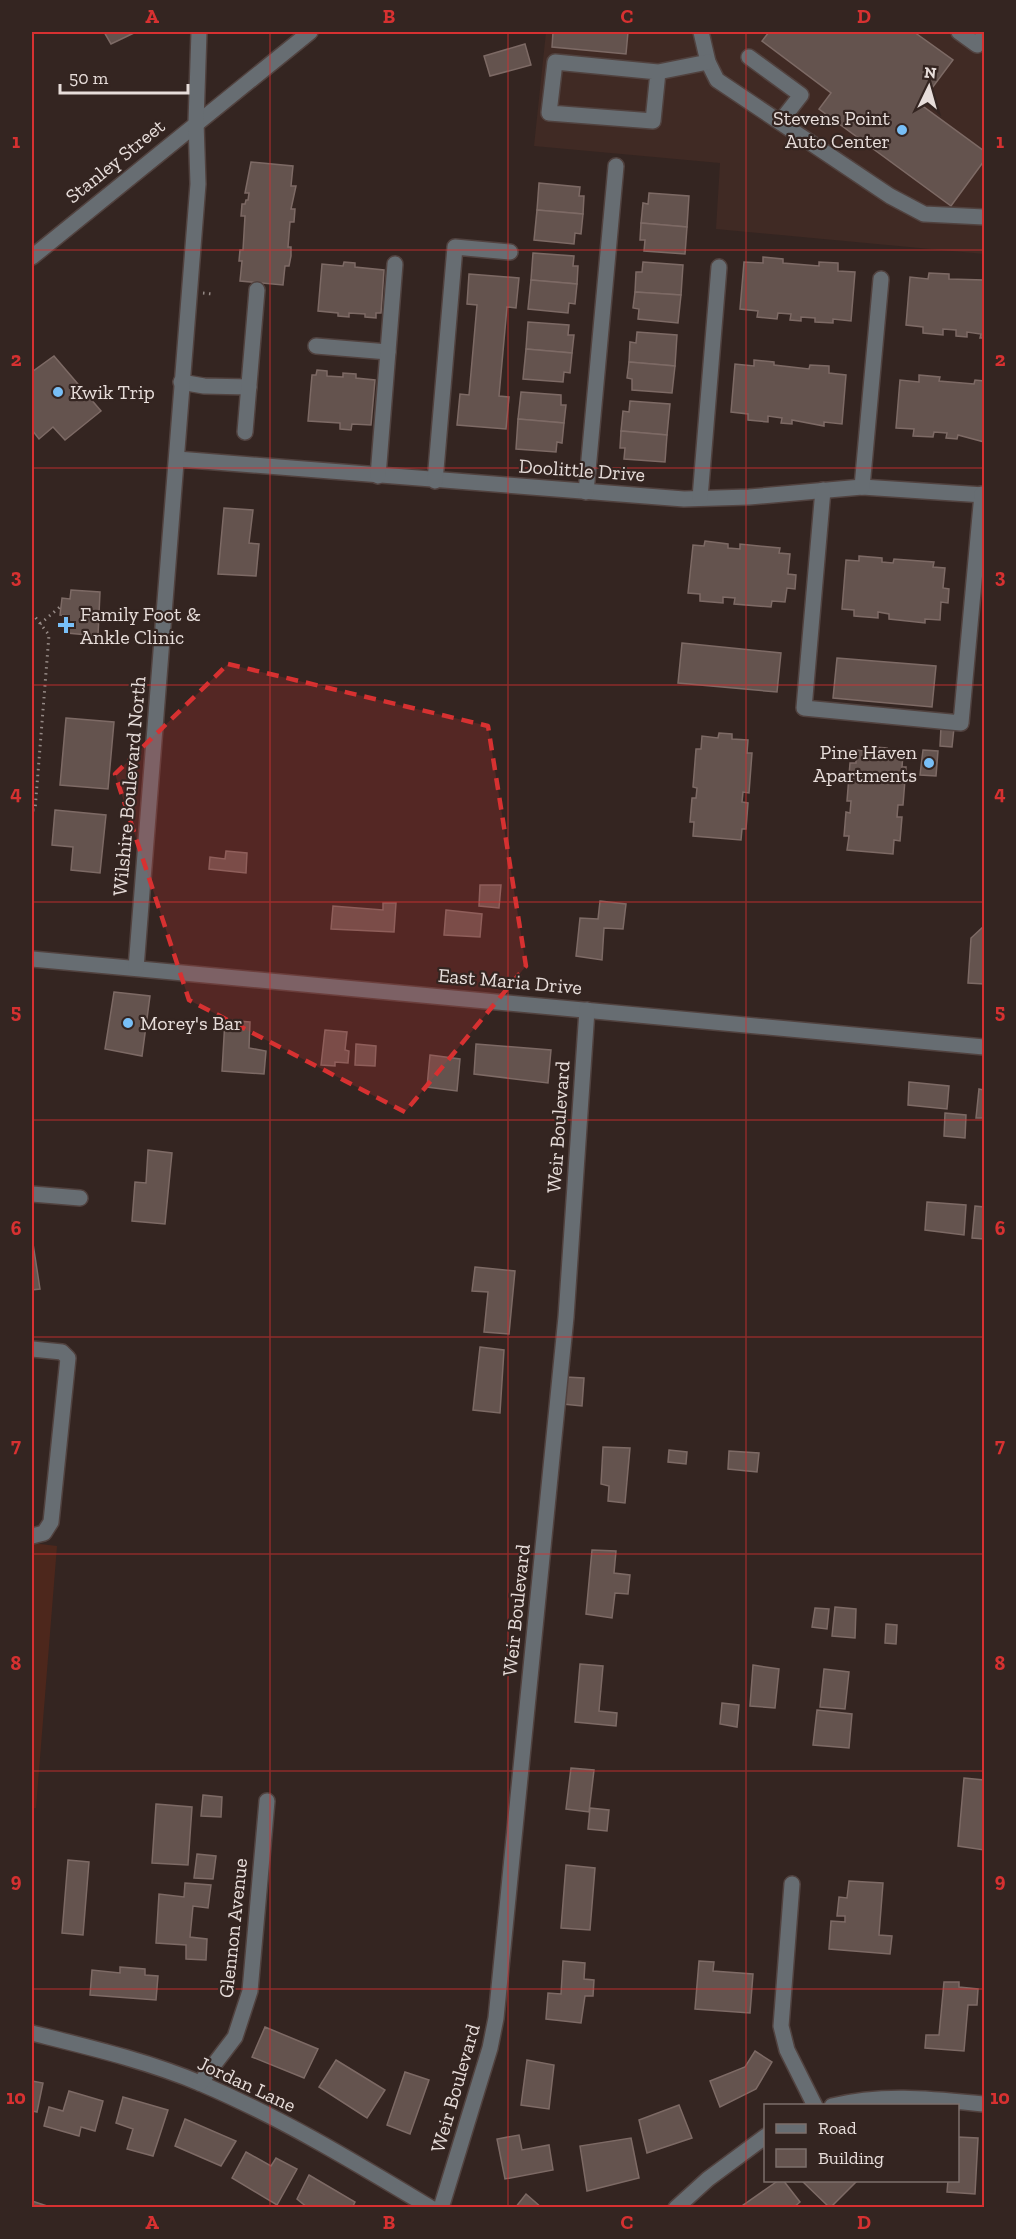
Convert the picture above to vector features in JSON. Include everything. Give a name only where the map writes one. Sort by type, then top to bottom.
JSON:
[{"type":"street","name":"Wilshire Boulevard North","points":[[136,968],[198,184],[196,122],[199,32]]},
{"type":"street","name":"Stanley Street","points":[[32,257],[310,32]]},
{"type":"street","points":[[702,32],[708,62],[717,80],[890,196],[924,214],[984,217]]},
{"type":"street","points":[[959,32],[982,44]]},
{"type":"street","points":[[749,57],[801,95],[780,122]]},
{"type":"street","points":[[658,72],[653,121],[549,113],[555,62],[658,72],[708,62]]},
{"type":"street","points":[[586,492],[616,166]]},
{"type":"street","points":[[435,481],[455,247],[510,252]]},
{"type":"street","points":[[378,476],[395,264]]},
{"type":"street","points":[[700,498],[719,267]]},
{"type":"street","points":[[862,487],[881,279]]},
{"type":"street","points":[[245,432],[257,291]]},
{"type":"street","points":[[316,346],[388,352]]},
{"type":"street","points":[[181,382],[204,386],[249,387]]},
{"type":"street","name":"Doolittle Drive","points":[[177,459],[435,481],[700,498],[862,487],[983,494]]},
{"type":"street","points":[[823,490],[804,708],[961,723],[983,494]]},
{"type":"street","name":"East Maria Drive","points":[[32,959],[984,1047]]},
{"type":"street","name":"Weir Boulevard","points":[[441,2208],[490,2048],[496,2018],[566,1317],[587,1010]]},
{"type":"street","points":[[32,1194],[80,1198]]},
{"type":"street","points":[[32,1349],[62,1352],[68,1358],[51,1522],[44,1533],[34,1536]]},
{"type":"street","name":"Glennon Avenue","points":[[200,2083],[235,2037],[245,2013],[250,1991],[267,1801]]},
{"type":"street","points":[[792,1884],[781,2026],[791,2058],[814,2104]]},
{"type":"street","name":"Jordan Lane","points":[[32,2033],[152,2066],[200,2083],[270,2115],[430,2208]]},
{"type":"street","points":[[839,2104],[853,2100],[912,2097],[984,2104]]},
{"type":"street","points":[[676,2208],[708,2179],[764,2137]]},
{"type":"path","points":[[40,624],[61,606]]},
{"type":"path","points":[[32,613],[50,635],[35,810],[32,810]]},
{"type":"highlighted area","points":[[228,664],[488,726],[526,966],[405,1112],[189,1000],[115,774]]},
{"type":"shaded area","points":[[546,32],[984,32],[984,254],[716,229],[720,163],[534,146]]},
{"type":"shaded area","points":[[32,1543],[57,1546],[36,1808],[32,1808]]},
{"type":"building","points":[[104,32],[136,32],[111,44]]},
{"type":"building","points":[[553,32],[628,32],[626,54],[552,47]]},
{"type":"building","name":"Stevens Point Auto Center","points":[[769,32],[914,32],[953,60],[920,104],[984,151],[984,161],[951,206],[819,109],[831,93],[762,41]]},
{"type":"building","points":[[525,44],[531,65],[490,76],[484,56]]},
{"type":"building","points":[[251,162],[293,166],[291,186],[296,186],[291,209],[295,209],[294,222],[290,222],[288,247],[291,247],[291,256],[289,266],[285,266],[283,285],[240,281],[242,261],[239,261],[240,250],[243,250],[245,216],[241,216],[242,204],[248,200],[249,193],[245,193]]},
{"type":"building","points":[[539,183],[580,187],[579,196],[584,196],[583,214],[537,210]]},
{"type":"building","points":[[649,193],[689,196],[687,227],[641,223],[643,203],[648,204]]},
{"type":"building","points":[[537,210],[583,214],[581,234],[575,233],[574,244],[534,240]]},
{"type":"building","points":[[641,223],[687,227],[685,254],[644,251],[645,240],[640,240]]},
{"type":"building","points":[[533,253],[574,256],[573,266],[578,266],[577,284],[531,280]]},
{"type":"building","points":[[763,257],[783,259],[783,263],[819,266],[819,262],[838,263],[838,271],[855,272],[851,321],[833,319],[833,323],[815,322],[815,318],[801,317],[801,321],[790,320],[791,314],[778,313],[777,319],[757,317],[758,311],[740,309],[744,262],[763,263]]},
{"type":"building","points":[[344,262],[355,263],[355,267],[384,270],[381,313],[376,313],[376,318],[365,317],[365,314],[349,313],[349,317],[338,316],[338,313],[318,311],[322,264],[343,266]]},
{"type":"building","points":[[643,262],[683,265],[681,295],[635,292],[636,272],[642,272]]},
{"type":"building","points":[[929,273],[949,274],[949,279],[984,280],[984,338],[980,338],[981,334],[967,332],[967,337],[956,336],[956,330],[943,329],[943,335],[923,333],[923,327],[906,325],[910,277],[928,279]]},
{"type":"building","points":[[469,274],[519,278],[516,308],[507,307],[499,396],[509,397],[506,429],[457,425],[460,394],[469,395],[477,305],[467,304]]},
{"type":"building","points":[[531,280],[577,284],[575,304],[569,303],[568,313],[528,309]]},
{"type":"building","points":[[635,292],[681,295],[678,323],[638,319],[639,309],[633,308]]},
{"type":"building","points":[[528,322],[569,325],[568,335],[574,335],[572,353],[526,349]]},
{"type":"building","points":[[637,332],[677,335],[675,366],[629,362],[630,342],[636,343]]},
{"type":"building","points":[[526,349],[572,353],[570,373],[564,372],[563,382],[523,379]]},
{"type":"building","name":"Kwik Trip","points":[[54,356],[101,411],[65,440],[53,427],[39,439],[32,430],[32,372]]},
{"type":"building","points":[[754,360],[809,369],[810,365],[829,366],[829,373],[846,375],[842,424],[824,422],[824,426],[792,420],[792,424],[781,423],[782,418],[768,416],[768,422],[748,420],[748,414],[731,412],[735,364],[754,366]]},
{"type":"building","points":[[629,362],[675,366],[672,393],[632,390],[632,379],[627,378]]},
{"type":"building","points":[[317,370],[327,371],[327,376],[343,377],[343,373],[356,374],[356,378],[375,380],[371,425],[352,424],[351,430],[340,429],[340,423],[308,421],[312,375],[316,375]]},
{"type":"building","points":[[919,375],[940,377],[939,381],[974,384],[975,380],[984,381],[984,442],[958,435],[957,439],[946,438],[947,433],[934,432],[933,437],[913,436],[914,429],[896,428],[900,380],[919,382]]},
{"type":"building","points":[[521,392],[561,395],[561,405],[566,405],[564,423],[518,419]]},
{"type":"building","points":[[630,401],[670,404],[667,435],[621,431],[623,411],[629,412]]},
{"type":"building","points":[[518,419],[564,423],[562,443],[557,442],[556,452],[516,449]]},
{"type":"building","points":[[621,431],[667,435],[665,462],[624,459],[625,448],[620,448]]},
{"type":"building","points":[[224,508],[253,510],[249,543],[259,544],[256,576],[218,574]]},
{"type":"building","points":[[705,541],[728,544],[728,548],[740,549],[740,544],[780,548],[779,553],[790,554],[788,574],[796,575],[795,589],[787,588],[785,602],[772,601],[771,607],[734,604],[735,598],[723,597],[723,603],[700,601],[700,594],[688,593],[693,545],[704,546]]},
{"type":"building","points":[[859,556],[882,558],[882,562],[893,563],[894,559],[934,562],[933,567],[945,568],[943,588],[949,589],[948,603],[941,602],[940,620],[925,619],[925,623],[889,619],[889,614],[878,612],[878,618],[854,616],[854,610],[842,609],[846,560],[859,561]]},
{"type":"building","points":[[71,590],[100,592],[98,636],[67,633],[68,616],[60,615],[62,598],[70,599]]},
{"type":"building","points":[[682,643],[781,653],[777,692],[678,683]]},
{"type":"building","points":[[837,658],[936,666],[932,707],[833,698]]},
{"type":"building","points":[[66,718],[114,722],[108,789],[60,785]]},
{"type":"building","points":[[941,727],[954,728],[952,747],[940,746]]},
{"type":"building","points":[[719,733],[732,734],[732,739],[748,740],[747,753],[752,753],[749,793],[743,792],[742,802],[748,803],[746,829],[742,829],[741,840],[693,836],[694,822],[690,822],[692,798],[696,798],[697,788],[693,787],[696,749],[701,749],[702,736],[718,738]]},
{"type":"building","points":[[873,747],[887,748],[886,753],[903,754],[902,767],[906,767],[903,805],[898,805],[897,817],[902,817],[900,841],[894,840],[893,854],[847,850],[849,836],[844,836],[846,812],[850,813],[851,801],[847,801],[850,763],[856,763],[856,750],[873,752]]},
{"type":"building","name":"Pine Haven Apartments","points":[[923,750],[938,751],[936,776],[920,775]]},
{"type":"building","points":[[55,810],[106,815],[100,873],[71,870],[73,847],[52,845]]},
{"type":"building","points":[[226,851],[247,853],[246,873],[209,869],[210,857],[225,859]]},
{"type":"building","points":[[480,885],[501,885],[499,908],[479,906]]},
{"type":"building","points":[[600,901],[626,904],[623,929],[604,928],[602,960],[576,956],[580,918],[598,919]]},
{"type":"building","points":[[383,903],[396,903],[394,932],[331,929],[333,906],[383,910]]},
{"type":"building","points":[[446,910],[482,914],[480,937],[444,935]]},
{"type":"building","points":[[984,926],[984,984],[968,983],[971,938]]},
{"type":"building","name":"Morey's Bar","points":[[114,992],[150,996],[142,1056],[105,1049]]},
{"type":"building","points":[[225,1020],[250,1022],[249,1048],[266,1051],[264,1074],[222,1071]]},
{"type":"building","points":[[325,1030],[347,1032],[345,1050],[349,1051],[348,1063],[335,1062],[335,1066],[321,1065]]},
{"type":"building","points":[[356,1044],[376,1046],[375,1066],[355,1065]]},
{"type":"building","points":[[476,1044],[551,1050],[548,1083],[474,1074]]},
{"type":"building","points":[[430,1055],[460,1059],[457,1091],[427,1087]]},
{"type":"building","points":[[909,1082],[949,1086],[947,1109],[908,1105]]},
{"type":"building","points":[[979,1089],[984,1090],[984,1118],[976,1118]]},
{"type":"building","points":[[945,1113],[966,1115],[965,1138],[944,1136]]},
{"type":"building","points":[[148,1150],[172,1153],[165,1224],[132,1221],[135,1182],[146,1183]]},
{"type":"building","points":[[927,1202],[966,1205],[964,1235],[925,1230]]},
{"type":"building","points":[[975,1206],[984,1207],[984,1239],[972,1238]]},
{"type":"building","points":[[32,1237],[40,1289],[32,1290]]},
{"type":"building","points":[[475,1267],[515,1271],[509,1334],[484,1332],[488,1292],[472,1291]]},
{"type":"building","points":[[480,1347],[504,1350],[500,1413],[473,1410]]},
{"type":"building","points":[[566,1377],[584,1378],[582,1406],[563,1404]]},
{"type":"building","points":[[603,1447],[630,1448],[625,1503],[608,1501],[609,1486],[601,1484]]},
{"type":"building","points":[[669,1450],[687,1452],[686,1464],[668,1462]]},
{"type":"building","points":[[729,1451],[759,1453],[757,1472],[728,1469]]},
{"type":"building","points":[[592,1550],[616,1551],[614,1573],[630,1575],[628,1594],[615,1593],[612,1618],[586,1614]]},
{"type":"building","points":[[835,1607],[856,1609],[855,1638],[832,1636]]},
{"type":"building","points":[[815,1608],[829,1609],[827,1629],[812,1627]]},
{"type":"building","points":[[886,1624],[897,1625],[896,1644],[885,1643]]},
{"type":"building","points":[[580,1664],[603,1666],[599,1711],[617,1713],[616,1726],[575,1722]]},
{"type":"building","points":[[753,1665],[779,1669],[775,1708],[750,1706]]},
{"type":"building","points":[[824,1669],[849,1672],[845,1709],[820,1707]]},
{"type":"building","points":[[722,1703],[739,1705],[737,1727],[720,1724]]},
{"type":"building","points":[[817,1710],[852,1714],[849,1748],[813,1745]]},
{"type":"building","points":[[571,1768],[594,1770],[589,1812],[566,1809]]},
{"type":"building","points":[[964,1778],[984,1780],[984,1850],[958,1846]]},
{"type":"building","points":[[203,1795],[222,1797],[221,1817],[201,1816]]},
{"type":"building","points":[[156,1804],[192,1807],[188,1865],[152,1863]]},
{"type":"building","points":[[590,1808],[609,1810],[607,1831],[588,1829]]},
{"type":"building","points":[[197,1854],[216,1856],[213,1879],[194,1878]]},
{"type":"building","points":[[68,1860],[89,1862],[83,1935],[62,1933]]},
{"type":"building","points":[[566,1865],[595,1868],[590,1930],[561,1928]]},
{"type":"building","points":[[849,1881],[883,1883],[879,1935],[892,1936],[890,1954],[829,1949],[831,1921],[845,1922],[845,1916],[837,1916],[839,1897],[847,1898]]},
{"type":"building","points":[[185,1883],[211,1885],[208,1908],[193,1906],[190,1937],[207,1939],[206,1960],[186,1959],[186,1945],[156,1943],[159,1894],[184,1897]]},
{"type":"building","points":[[563,1961],[585,1963],[584,1979],[594,1980],[593,1996],[585,1996],[581,2023],[546,2019],[548,1993],[561,1994]]},
{"type":"building","points":[[699,1961],[714,1962],[713,1971],[753,1974],[750,2013],[695,2009]]},
{"type":"building","points":[[120,1967],[145,1969],[145,1975],[158,1976],[156,2000],[90,1995],[92,1970],[120,1973]]},
{"type":"building","points":[[944,1982],[959,1982],[959,1987],[978,1989],[977,2005],[968,2005],[964,2051],[925,2048],[926,2035],[939,2035]]},
{"type":"building","points":[[265,2027],[318,2049],[304,2078],[252,2057]]},
{"type":"building","points":[[755,2051],[772,2062],[756,2089],[720,2107],[710,2081],[745,2067]]},
{"type":"building","points":[[336,2060],[385,2090],[367,2118],[319,2087]]},
{"type":"building","points":[[527,2060],[554,2065],[549,2109],[521,2105]]},
{"type":"building","points":[[405,2072],[429,2080],[410,2134],[387,2125]]},
{"type":"building","points":[[32,2081],[43,2083],[37,2112],[32,2111]]},
{"type":"building","points":[[69,2091],[103,2101],[95,2131],[81,2127],[79,2136],[44,2126],[49,2107],[63,2111]]},
{"type":"building","points":[[123,2097],[168,2110],[153,2156],[127,2149],[133,2129],[116,2123]]},
{"type":"building","points":[[679,2105],[692,2138],[647,2153],[639,2120]]},
{"type":"building","points":[[185,2119],[236,2141],[221,2166],[175,2146]]},
{"type":"building","points":[[519,2135],[522,2150],[549,2145],[553,2170],[505,2179],[497,2139]]},
{"type":"building","points":[[959,2137],[978,2138],[975,2194],[947,2192],[948,2182],[959,2182]]},
{"type":"building","points":[[631,2138],[639,2178],[587,2191],[580,2146]]},
{"type":"building","points":[[246,2152],[271,2166],[276,2158],[297,2169],[277,2205],[232,2178]]},
{"type":"building","points":[[309,2175],[355,2202],[352,2208],[308,2208],[297,2199]]},
{"type":"building","points":[[776,2182],[785,2182],[800,2202],[793,2208],[739,2208]]},
{"type":"building","points":[[803,2182],[856,2182],[830,2208]]},
{"type":"building","points":[[526,2194],[542,2208],[515,2208]]},
{"type":"building","points":[[32,2201],[53,2208],[32,2208]]},
{"type":"place","name":"Stevens Point Auto Center","points":[[902,130]]},
{"type":"place","name":"Kwik Trip","points":[[58,392]]},
{"type":"place","name":"Family Foot & Ankle Clinic","points":[[66,625]]},
{"type":"place","name":"Pine Haven Apartments","points":[[929,763]]},
{"type":"place","name":"Morey's Bar","points":[[128,1023]]}]
